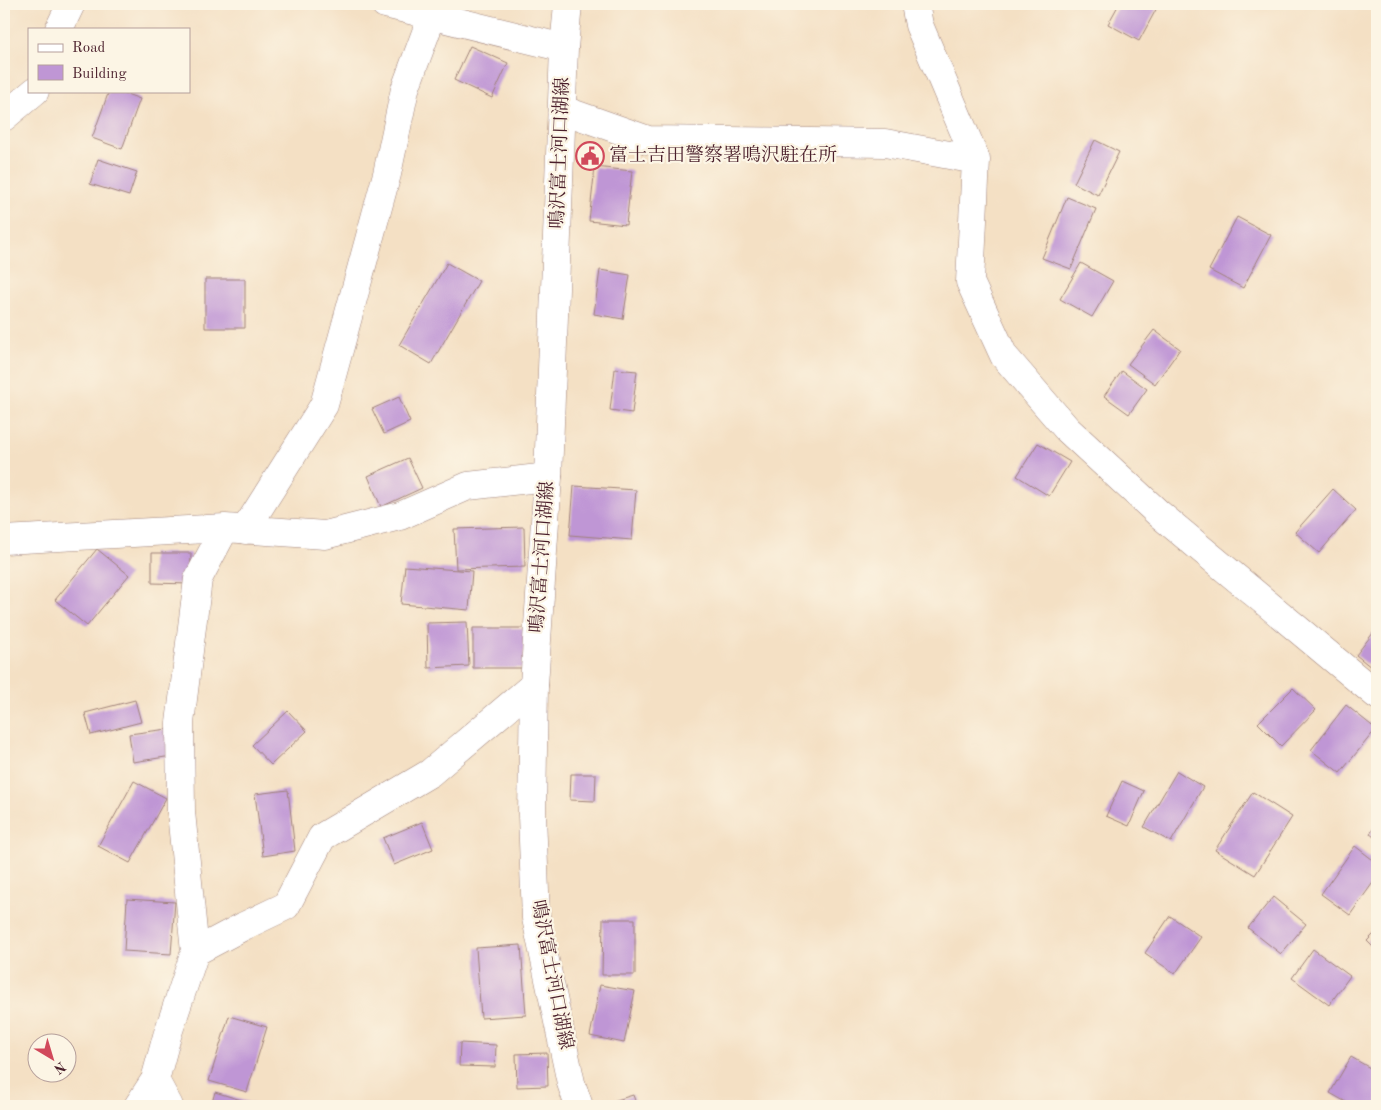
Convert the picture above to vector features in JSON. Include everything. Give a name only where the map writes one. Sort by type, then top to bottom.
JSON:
[{"type":"street","points":[[59,28],[63,16],[71,4]]},
{"type":"street","points":[[385,4],[564,48]]},
{"type":"street","name":"鳴沢富士河口湖線","points":[[568,4],[564,48],[548,477],[534,685],[532,815],[536,918],[571,1083],[579,1106]]},
{"type":"street","points":[[915,4],[919,25],[976,160],[970,282],[1004,356],[1067,429],[1158,513],[1377,695]]},
{"type":"street","points":[[138,1106],[155,1080],[167,1036],[195,952],[181,812],[180,723],[198,580],[324,405],[387,174],[405,89],[432,16]]},
{"type":"street","points":[[4,117],[34,92]]},
{"type":"street","points":[[563,110],[648,140],[885,143],[976,160]]},
{"type":"street","points":[[4,540],[235,529],[326,535],[400,516],[468,486],[548,477]]},
{"type":"street","points":[[195,952],[286,906],[322,837],[430,774],[534,685]]},
{"type":"street","points":[[155,1080],[169,1106]]},
{"type":"building","points":[[1119,4],[1159,4],[1139,41],[1108,24]]},
{"type":"building","points":[[470,46],[508,63],[492,98],[454,80]]},
{"type":"building","points":[[109,92],[122,92],[140,99],[122,149],[92,138]]},
{"type":"building","points":[[1095,140],[1119,152],[1098,195],[1074,183]]},
{"type":"building","points":[[98,159],[137,172],[129,196],[90,184]]},
{"type":"building","points":[[595,167],[632,171],[626,225],[589,221]]},
{"type":"building","points":[[1067,197],[1096,209],[1071,269],[1042,258]]},
{"type":"building","points":[[1237,217],[1271,235],[1243,288],[1209,270]]},
{"type":"building","points":[[447,263],[479,281],[431,364],[399,345]]},
{"type":"building","points":[[1081,263],[1113,281],[1092,317],[1060,299]]},
{"type":"building","points":[[600,270],[630,275],[623,319],[594,314]]},
{"type":"building","points":[[205,279],[245,279],[245,328],[205,328]]},
{"type":"building","points":[[1154,330],[1180,349],[1155,384],[1128,364]]},
{"type":"building","points":[[615,369],[637,371],[632,413],[610,410]]},
{"type":"building","points":[[1122,371],[1147,389],[1129,414],[1104,396]]},
{"type":"building","points":[[399,397],[410,422],[384,434],[372,409]]},
{"type":"building","points":[[1038,443],[1070,462],[1049,496],[1017,476]]},
{"type":"building","points":[[408,458],[422,488],[381,507],[368,476]]},
{"type":"building","points":[[574,486],[636,490],[632,540],[570,535]]},
{"type":"building","points":[[1333,489],[1356,510],[1319,553],[1295,532]]},
{"type":"building","points":[[524,527],[525,567],[456,569],[454,529]]},
{"type":"building","points":[[97,549],[129,575],[87,626],[55,600]]},
{"type":"building","points":[[152,553],[191,553],[190,584],[152,583]]},
{"type":"building","points":[[405,566],[472,571],[469,610],[401,604]]},
{"type":"building","points":[[467,622],[469,666],[428,668],[427,623]]},
{"type":"building","points":[[473,628],[524,628],[524,668],[473,668]]},
{"type":"building","points":[[1377,628],[1377,672],[1356,655]]},
{"type":"building","points":[[1293,688],[1316,710],[1281,746],[1258,723]]},
{"type":"building","points":[[135,700],[141,722],[91,735],[85,713]]},
{"type":"building","points":[[1346,705],[1376,729],[1340,773],[1311,750]]},
{"type":"building","points":[[288,711],[307,731],[271,765],[252,745]]},
{"type":"building","points":[[168,729],[172,756],[133,762],[129,734]]},
{"type":"building","points":[[1177,771],[1203,787],[1171,842],[1144,827]]},
{"type":"building","points":[[571,774],[596,774],[595,801],[570,800]]},
{"type":"building","points":[[134,781],[166,798],[130,863],[98,846]]},
{"type":"building","points":[[1122,781],[1144,791],[1129,826],[1106,816]]},
{"type":"building","points":[[288,790],[295,851],[263,856],[255,794]]},
{"type":"building","points":[[1253,792],[1292,817],[1255,875],[1215,850]]},
{"type":"building","points":[[422,822],[433,849],[394,865],[383,838]]},
{"type":"building","points":[[1377,823],[1377,839],[1370,834]]},
{"type":"building","points":[[1355,846],[1377,863],[1377,877],[1350,915],[1321,894]]},
{"type":"building","points":[[1273,897],[1306,924],[1281,954],[1248,928]]},
{"type":"building","points":[[127,899],[175,902],[171,954],[124,951]]},
{"type":"building","points":[[1170,916],[1201,937],[1175,974],[1145,953]]},
{"type":"building","points":[[603,919],[635,919],[635,975],[602,975]]},
{"type":"building","points":[[1377,931],[1377,951],[1367,941]]},
{"type":"building","points":[[521,945],[526,1015],[481,1018],[476,948]]},
{"type":"building","points":[[1313,949],[1350,976],[1329,1005],[1292,978]]},
{"type":"building","points":[[600,985],[635,991],[624,1043],[590,1036]]},
{"type":"building","points":[[229,1016],[267,1027],[247,1092],[209,1081]]},
{"type":"building","points":[[460,1043],[496,1045],[495,1067],[459,1066]]},
{"type":"building","points":[[547,1053],[548,1086],[517,1087],[516,1054]]},
{"type":"building","points":[[1351,1057],[1377,1072],[1377,1106],[1353,1106],[1330,1093]]},
{"type":"building","points":[[215,1092],[254,1104],[253,1106],[211,1106]]},
{"type":"building","points":[[633,1095],[637,1106],[597,1106]]},
{"type":"place","name":"富士吉田警察署鳴沢駐在所","points":[[590,156]]}]
